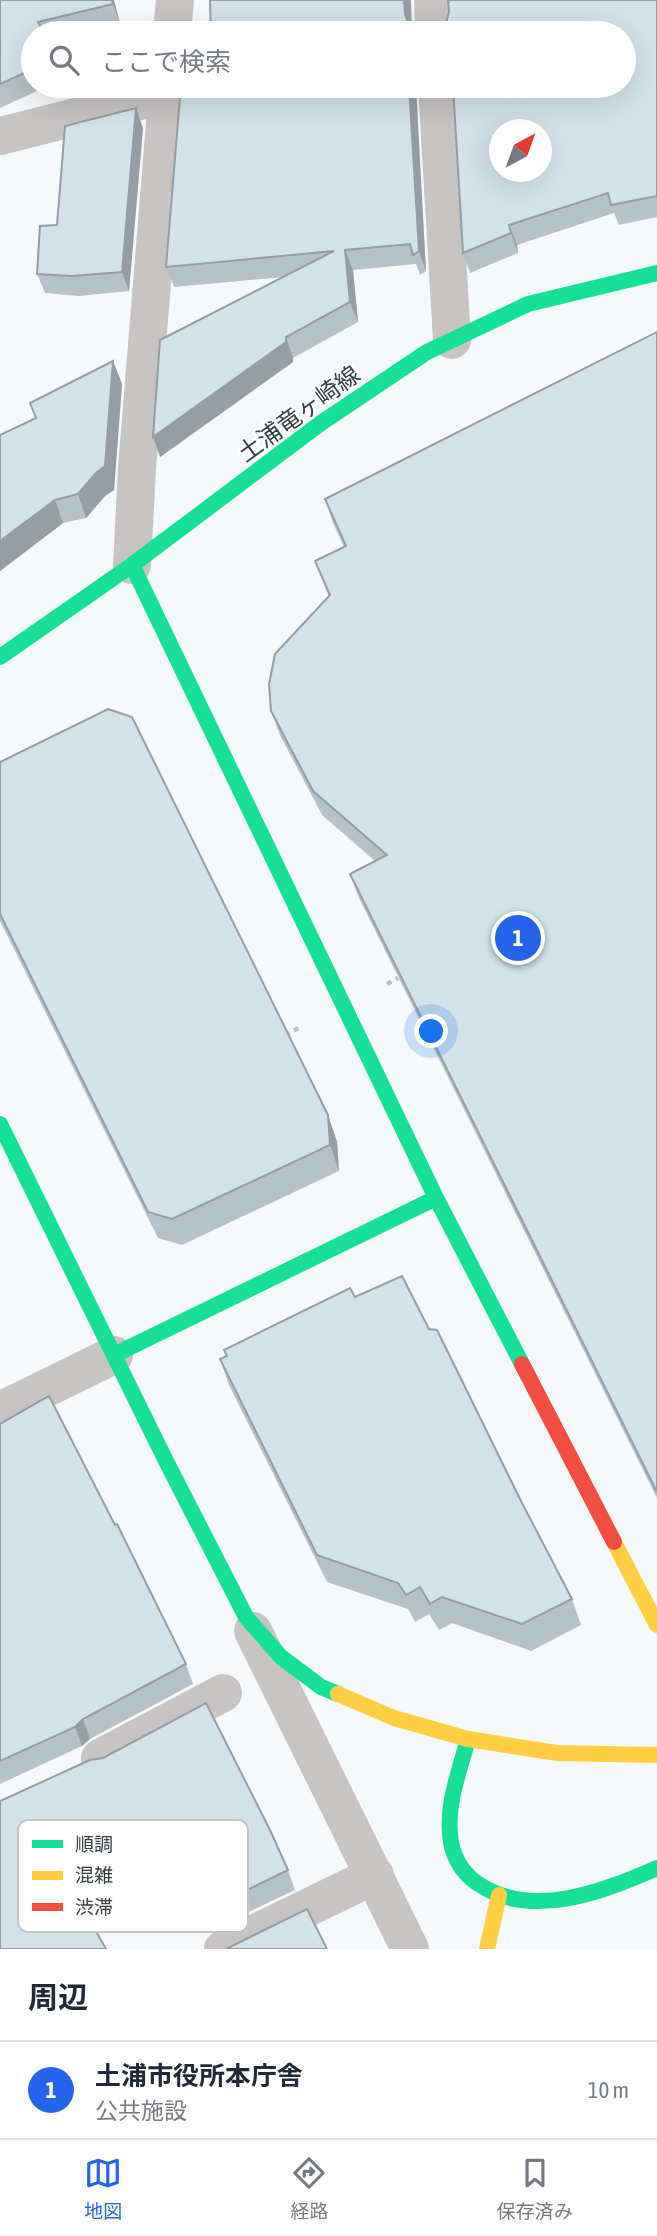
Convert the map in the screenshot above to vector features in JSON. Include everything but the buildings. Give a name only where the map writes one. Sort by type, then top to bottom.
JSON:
[{"type":"street","points":[[173,21],[175,0]]},
{"type":"street","points":[[433,0],[434,21]]},
{"type":"street","points":[[0,136],[138,98]]},
{"type":"street","points":[[166,98],[137,468],[132,565],[436,1198],[657,1625]]},
{"type":"street","points":[[439,98],[452,340]]},
{"type":"street","name":"土浦竜ヶ崎線","points":[[0,657],[132,565],[321,423],[427,352],[528,304],[657,273]]},
{"type":"street","points":[[0,1124],[410,1949]]},
{"type":"street","points":[[0,1411],[436,1198]]},
{"type":"street","points":[[246,1617],[281,1657],[321,1687],[394,1718],[468,1739],[557,1753],[657,1755]]},
{"type":"street","points":[[100,1758],[223,1693]]},
{"type":"street","points":[[468,1739],[450,1816],[451,1843],[459,1868],[477,1883],[499,1895],[532,1901],[571,1897],[612,1887],[657,1868]]},
{"type":"street","points":[[223,1949],[375,1875]]},
{"type":"street","points":[[487,1949],[499,1895]]},
{"type":"traffic: fast","points":[[0,657],[132,565],[321,423],[427,352],[528,304],[657,273]]},
{"type":"traffic: fast","points":[[132,565],[436,1198],[522,1364]]},
{"type":"traffic: fast","points":[[0,1124],[246,1617],[281,1657],[321,1687],[338,1694]]},
{"type":"traffic: fast","points":[[114,1355],[436,1198]]},
{"type":"traffic: fast","points":[[468,1739],[452,1798],[450,1834],[452,1849],[458,1862],[466,1874],[477,1883],[498,1894],[520,1900],[544,1901],[591,1893],[657,1868]]},
{"type":"traffic: slow","points":[[614,1542],[657,1625]]},
{"type":"traffic: slow","points":[[338,1694],[394,1718],[468,1739],[557,1753],[657,1755]]},
{"type":"traffic: slow","points":[[487,1949],[499,1895]]},
{"type":"traffic: jam","points":[[522,1364],[614,1542]]},
{"type":"place","name":"土浦市役所本庁舎","points":[[518,938]]}]
